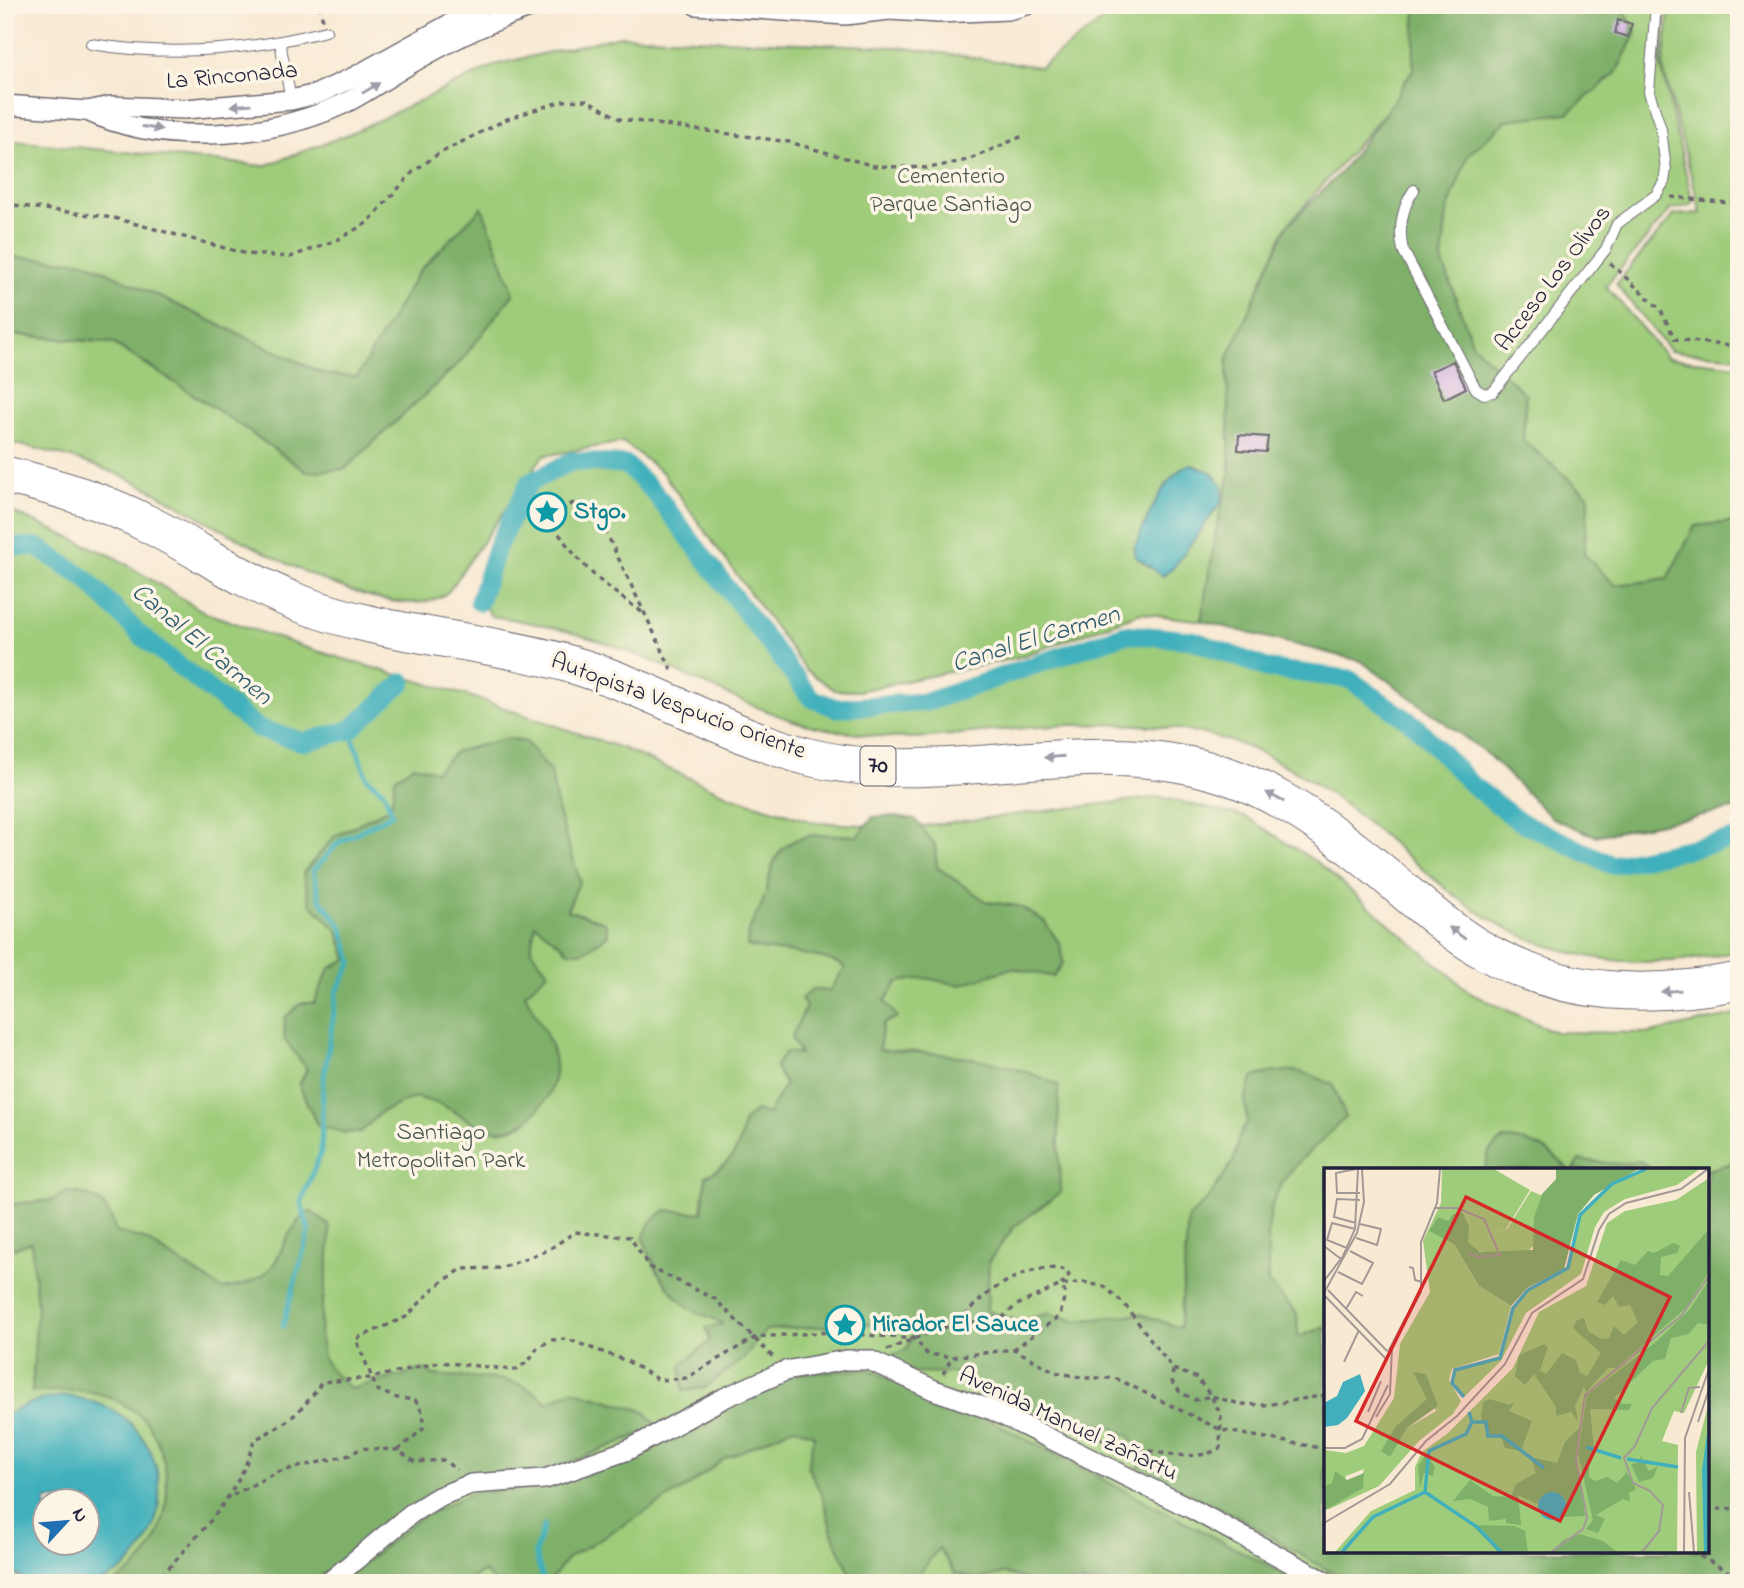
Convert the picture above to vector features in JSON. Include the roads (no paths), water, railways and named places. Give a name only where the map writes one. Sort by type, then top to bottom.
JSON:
[{"type":"highway","name":"Autopista Vespucio Oriente","points":[[5,475],[110,506],[262,586],[318,610],[363,623],[514,650],[584,668],[648,691],[754,739],[804,755],[851,764],[900,767],[1062,756],[1131,756],[1222,774],[1254,786],[1302,812],[1345,842],[1453,930],[1488,954],[1530,972],[1581,987],[1629,993],[1686,990],[1739,981]]},
{"type":"street","name":"La Rinconada","points":[[87,111],[109,121],[186,133],[276,127],[322,112],[358,96],[480,27],[540,5]]},
{"type":"street","points":[[697,5],[845,15],[880,8],[939,13],[1008,10],[1026,5]]},
{"type":"street","name":"La Rinconada","points":[[5,106],[87,111],[111,106],[186,109],[291,100],[317,94],[354,77],[483,6]]},
{"type":"street","points":[[186,109],[186,133]]},
{"type":"street","name":"Avenida Manuel Zañartu","points":[[328,1583],[412,1514],[438,1497],[471,1484],[545,1479],[588,1466],[628,1450],[724,1398],[785,1371],[846,1360],[869,1360],[934,1390],[992,1410],[1192,1509],[1328,1583]]},
{"type":"lane","name":"Acceso Los Olivos","points":[[1413,190],[1406,200],[1400,235],[1404,250],[1476,389],[1484,394],[1493,393],[1601,255],[1617,223],[1656,195],[1664,182],[1666,170],[1661,129],[1649,92],[1656,5]]},
{"type":"lane","points":[[91,44],[189,52],[280,42],[326,31]]},
{"type":"lane","points":[[280,42],[291,100]]},
{"type":"water","points":[[1190,464],[1211,472],[1223,486],[1222,501],[1173,568],[1163,576],[1136,557],[1134,548],[1163,489],[1180,470]]},
{"type":"water","points":[[67,1396],[109,1408],[130,1423],[146,1443],[155,1465],[159,1489],[157,1512],[150,1535],[137,1555],[120,1571],[97,1583],[31,1583],[5,1568],[5,1416],[27,1404]]},
{"type":"waterway","name":"Canal El Carmen","points":[[479,602],[496,549],[529,483],[572,461],[626,465],[654,492],[811,698],[836,708],[927,702],[1125,634],[1192,640],[1269,669],[1349,679],[1416,726],[1471,784],[1517,820],[1612,865],[1739,838]]},
{"type":"waterway","name":"Canal El Carmen","points":[[5,546],[37,547],[86,579],[139,634],[259,729],[304,742],[350,730],[403,682]]},
{"type":"waterway","points":[[283,1326],[309,1231],[301,1202],[321,1152],[323,1084],[337,991],[352,962],[342,927],[320,899],[313,871],[338,843],[392,814],[384,792],[367,778],[350,730]]},
{"type":"waterway","points":[[544,1525],[535,1553],[544,1583]]},
{"type":"place","name":"Stgo.","points":[[547,512]]},
{"type":"place","name":"Mirador El Sauce","points":[[845,1325]]},
{"type":"park label","name":"Cementerio Parque Santiago","points":[[951,191]]},
{"type":"park label","name":"Santiago Metropolitan Park","points":[[441,1147]]}]
